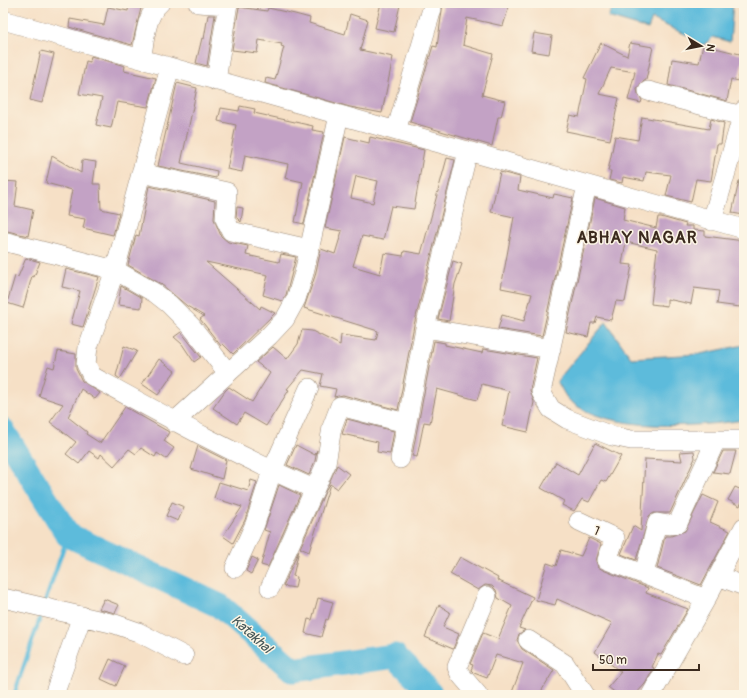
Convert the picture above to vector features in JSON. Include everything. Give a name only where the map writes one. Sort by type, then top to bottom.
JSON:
[{"type":"street","points":[[141,59],[150,16],[154,8],[160,3]]},
{"type":"street","points":[[198,3],[228,4],[216,81]]},
{"type":"street","points":[[396,132],[432,9]]},
{"type":"street","points":[[3,20],[744,229]]},
{"type":"street","points":[[170,67],[115,270],[88,348],[86,364],[92,376],[174,422],[272,471],[314,488]]},
{"type":"street","points":[[648,91],[743,113],[712,221]]},
{"type":"street","points":[[174,422],[269,336],[285,319],[296,299],[309,249],[338,115]]},
{"type":"street","points":[[400,459],[425,328],[468,151]]},
{"type":"street","points":[[141,173],[228,192],[225,219],[231,231],[309,249]]},
{"type":"street","points":[[586,185],[541,392],[551,409],[567,419],[612,436],[631,440],[744,440]]},
{"type":"street","points":[[3,241],[115,270],[155,293],[169,304],[191,326],[228,373]]},
{"type":"street","points":[[425,328],[551,349]]},
{"type":"street","points":[[235,568],[255,524],[272,471],[309,388]]},
{"type":"street","points":[[270,588],[326,464],[332,426],[340,406],[406,423]]},
{"type":"street","points":[[706,599],[644,574],[657,523],[669,525],[678,523],[716,440]]},
{"type":"street","name":"1","points":[[579,521],[615,538],[607,560],[644,574]]},
{"type":"street","points":[[651,695],[706,599],[744,528]]},
{"type":"street","points":[[718,576],[744,586]]},
{"type":"street","points":[[478,695],[460,674],[457,667],[487,596]]},
{"type":"street","points":[[3,598],[77,616],[103,620],[138,632],[184,656]]},
{"type":"street","points":[[54,695],[77,616]]},
{"type":"street","points":[[528,640],[565,664],[585,695]]},
{"type":"water","points":[[614,3],[733,3],[730,42],[713,37],[705,44],[699,45],[689,36],[652,19],[648,29],[608,17]]},
{"type":"water","points":[[606,322],[631,358],[700,354],[744,345],[744,420],[725,423],[679,426],[630,423],[607,418],[587,411],[570,401],[557,381]]},
{"type":"building","points":[[129,3],[142,4],[132,45],[69,27],[70,19],[104,25],[108,7],[128,11]]},
{"type":"building","points":[[381,3],[400,5],[394,32],[375,28]]},
{"type":"building","points":[[443,3],[510,3],[503,26],[467,18],[463,45],[493,54],[482,95],[505,101],[501,117],[498,117],[492,146],[410,122],[433,46],[437,47]]},
{"type":"building","points":[[239,7],[267,11],[268,8],[295,14],[310,18],[309,23],[345,34],[350,14],[368,20],[360,50],[393,57],[382,113],[350,107],[265,83],[266,78],[275,80],[284,47],[281,46],[282,44],[259,40],[257,53],[232,50]]},
{"type":"building","points":[[208,15],[215,15],[207,66],[196,63],[202,38],[204,39]]},
{"type":"building","points":[[534,33],[552,36],[549,54],[531,51]]},
{"type":"building","points":[[601,43],[627,56],[630,43],[653,47],[646,80],[641,83],[637,89],[642,100],[641,103],[628,100],[635,72],[611,68],[599,94],[619,98],[610,140],[566,131],[570,115],[579,117],[587,79],[584,78]]},
{"type":"building","points":[[703,45],[744,55],[738,81],[731,79],[727,101],[668,85],[672,59],[699,63]]},
{"type":"building","points":[[41,51],[54,54],[42,103],[30,100]]},
{"type":"building","points":[[91,56],[125,66],[124,71],[156,78],[148,107],[117,102],[111,128],[96,125],[102,98],[79,94],[86,61],[90,62]]},
{"type":"building","points":[[177,83],[197,88],[181,163],[217,171],[216,178],[158,166]]},
{"type":"building","points":[[240,106],[255,109],[254,113],[313,126],[312,130],[324,132],[304,224],[295,222],[303,182],[285,178],[288,164],[245,155],[242,172],[227,169],[236,125],[218,121],[221,108],[239,111]]},
{"type":"building","points":[[642,117],[709,129],[711,119],[724,123],[721,144],[717,144],[711,181],[696,179],[691,202],[666,196],[671,175],[646,172],[644,181],[623,177],[622,183],[609,180],[611,171],[608,171],[615,136],[638,140]]},
{"type":"building","points":[[345,137],[369,143],[370,137],[424,150],[414,209],[391,206],[383,240],[362,236],[353,266],[380,274],[384,253],[403,256],[404,251],[421,254],[447,158],[455,160],[414,325],[398,410],[343,395],[334,397],[336,389],[320,386],[323,374],[303,370],[287,389],[289,390],[266,426],[244,413],[237,424],[213,408],[229,387],[252,402],[270,373],[256,362],[273,347],[287,359],[298,344],[302,330],[312,331],[340,345],[341,335],[376,340],[378,331],[304,308],[315,276],[321,249],[335,254],[342,231],[325,228]],"holes":[[[356,176],[378,181],[373,203],[351,198]]]},
{"type":"building","points":[[52,156],[81,173],[82,160],[96,162],[93,184],[100,184],[101,209],[119,213],[113,235],[83,228],[85,219],[67,216],[72,190],[46,183]]},
{"type":"building","points":[[500,172],[520,177],[518,190],[553,198],[554,194],[573,198],[542,336],[498,329],[502,315],[524,321],[532,294],[501,288],[514,217],[491,212]]},
{"type":"building","points":[[3,181],[18,182],[15,206],[33,210],[28,236],[3,230]]},
{"type":"building","points":[[739,181],[744,181],[744,215],[732,213]]},
{"type":"building","points":[[149,186],[215,201],[214,219],[221,236],[228,242],[248,246],[246,255],[279,262],[281,254],[296,257],[286,295],[282,301],[263,295],[268,275],[206,262],[260,309],[261,306],[275,313],[233,354],[223,344],[221,346],[200,319],[204,316],[187,306],[161,284],[128,265],[136,235],[139,236]]},
{"type":"building","points":[[595,198],[625,207],[623,220],[656,228],[658,217],[661,217],[686,224],[685,226],[693,226],[693,230],[705,231],[705,236],[744,241],[744,273],[740,307],[717,304],[719,291],[694,288],[691,304],[667,299],[667,306],[651,304],[657,249],[626,242],[622,264],[632,265],[625,302],[616,301],[611,320],[597,317],[595,323],[591,323],[588,337],[566,332]]},
{"type":"building","points":[[237,207],[243,208],[241,222],[236,217]]},
{"type":"building","points":[[26,258],[40,262],[34,277],[32,276],[23,308],[7,303],[15,276],[18,277]]},
{"type":"building","points":[[453,261],[462,264],[455,284],[449,321],[438,319]]},
{"type":"building","points":[[66,269],[99,277],[83,327],[71,324],[80,291],[62,287]]},
{"type":"building","points":[[121,286],[142,298],[141,308],[118,305]]},
{"type":"building","points":[[181,332],[201,357],[194,362],[182,344],[174,337]]},
{"type":"building","points":[[434,341],[445,343],[445,345],[482,353],[483,349],[537,358],[530,390],[534,402],[528,432],[502,426],[509,391],[482,384],[477,400],[437,389],[430,423],[424,422],[417,457],[412,456]]},
{"type":"building","points":[[124,346],[137,351],[120,379],[116,376]]},
{"type":"building","points":[[58,351],[76,354],[76,369],[82,381],[100,393],[95,399],[81,389],[68,417],[87,432],[86,434],[100,443],[125,407],[169,432],[164,441],[174,448],[166,459],[157,453],[155,457],[141,448],[136,454],[129,449],[114,466],[101,454],[99,458],[89,451],[79,464],[66,454],[76,442],[50,422],[63,404],[39,396],[48,366],[54,368]]},
{"type":"building","points":[[159,359],[175,371],[158,395],[142,384]]},
{"type":"building","points":[[347,419],[394,431],[390,454],[377,452],[378,442],[342,434]]},
{"type":"building","points":[[595,443],[621,456],[606,482],[601,480],[589,502],[582,499],[574,511],[562,505],[564,501],[541,488],[556,462],[578,475]]},
{"type":"building","points":[[296,445],[315,455],[317,450],[315,461],[309,475],[287,465]]},
{"type":"building","points":[[198,446],[226,460],[222,479],[191,469]]},
{"type":"building","points":[[694,451],[695,458],[670,513],[654,513],[649,516],[636,560],[621,554],[633,526],[641,531],[645,459],[682,461],[680,452]]},
{"type":"building","points":[[723,451],[736,451],[730,474],[713,472]]},
{"type":"building","points":[[337,465],[349,474],[337,489],[330,484],[309,552],[300,548]]},
{"type":"building","points":[[251,480],[257,482],[245,520],[233,543],[223,536],[242,507],[214,498],[219,482],[248,491]]},
{"type":"building","points":[[279,485],[300,495],[268,567],[261,565],[270,532],[264,530]]},
{"type":"building","points":[[735,487],[744,491],[744,497],[740,506],[728,500]]},
{"type":"building","points":[[703,495],[718,502],[710,522],[730,531],[701,585],[657,568],[665,536],[671,536],[685,531]]},
{"type":"building","points":[[172,502],[184,507],[178,521],[166,516]]},
{"type":"building","points":[[589,538],[601,544],[596,561],[598,567],[648,588],[646,593],[688,609],[661,655],[658,654],[652,667],[654,668],[645,684],[635,695],[618,695],[608,687],[621,672],[595,652],[612,623],[557,599],[555,605],[536,600],[547,563],[556,566],[561,550],[581,556]]},
{"type":"building","points":[[299,550],[293,576],[297,577],[295,588],[283,586]]},
{"type":"building","points":[[252,557],[258,560],[251,574],[246,571]]},
{"type":"building","points":[[460,557],[498,578],[497,580],[533,597],[519,628],[525,630],[519,634],[517,640],[522,649],[554,670],[539,695],[511,695],[523,663],[496,655],[487,678],[474,673],[471,670],[473,665],[470,664],[483,633],[498,639],[512,606],[498,598],[496,590],[492,586],[485,585],[478,590],[450,574]]},
{"type":"building","points":[[318,598],[333,602],[321,637],[305,633],[308,619],[312,620]]},
{"type":"building","points":[[104,599],[119,605],[115,613],[99,609]]},
{"type":"building","points":[[439,605],[450,612],[443,627],[459,634],[453,649],[425,637]]},
{"type":"building","points":[[110,659],[125,666],[116,686],[101,679]]},
{"type":"waterway","name":"Katakhal","points":[[3,431],[68,535],[220,606],[293,670],[395,656],[431,695]]},
{"type":"waterway","name":"Katakhal","points":[[45,602],[68,535]]},
{"type":"waterway","name":"Katakhal","points":[[14,695],[42,612]]},
{"type":"district","name":"ABHAY NAGAR","points":[[637,237]]}]
